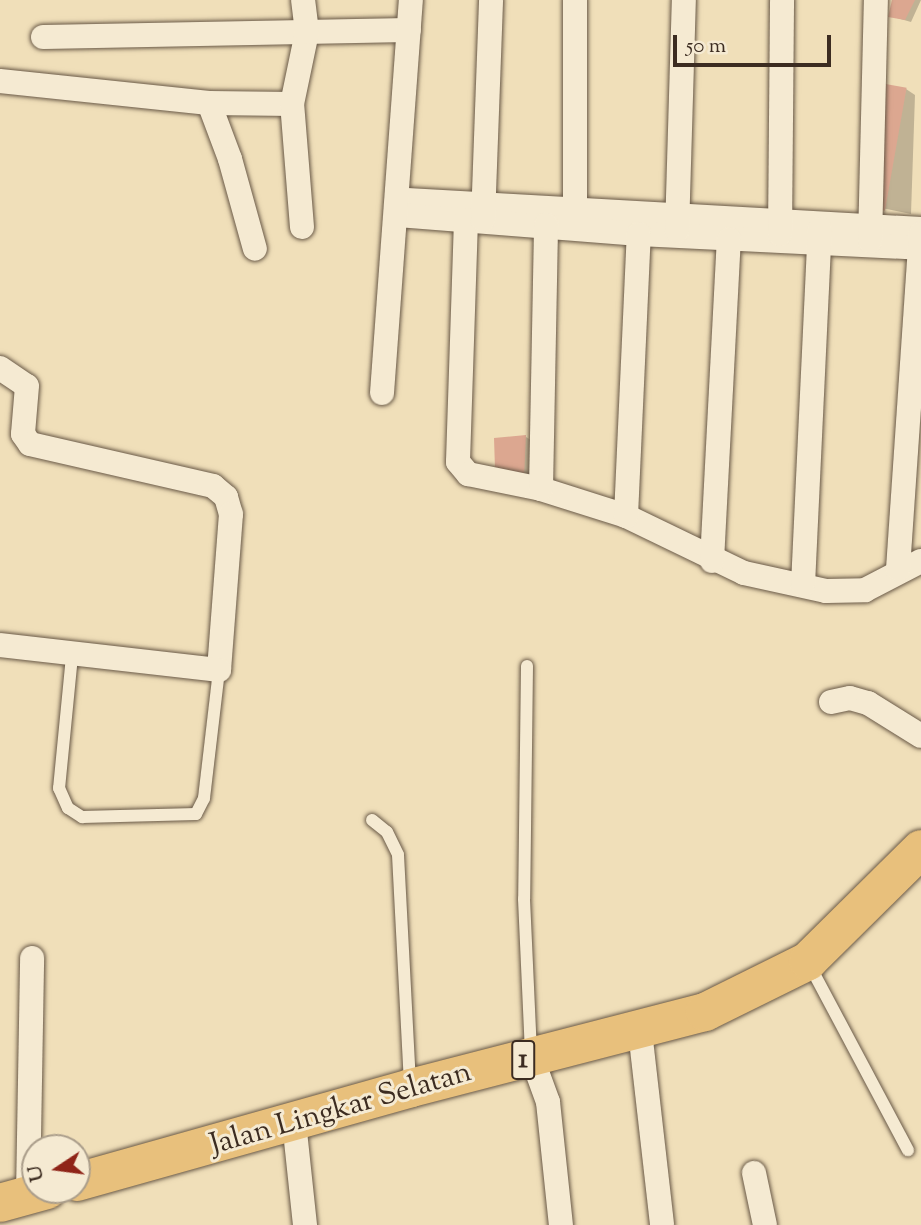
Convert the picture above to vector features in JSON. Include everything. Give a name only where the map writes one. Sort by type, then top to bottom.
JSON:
[{"type":"highway","name":"Jalan Lingkar Selatan","points":[[91,1178],[411,1088],[640,1031],[727,1003],[807,961],[921,849]]},
{"type":"street","points":[[302,227],[292,104],[307,32],[303,0]]},
{"type":"street","points":[[382,393],[398,207],[411,0]]},
{"type":"street","points":[[478,215],[780,229],[921,240],[910,565],[865,590],[826,591],[744,573],[712,561],[626,516],[541,489],[468,474],[458,462],[478,215],[491,0]]},
{"type":"street","points":[[575,0],[575,219]]},
{"type":"street","points":[[678,226],[684,0]]},
{"type":"street","points":[[780,229],[782,0]]},
{"type":"street","points":[[870,236],[876,0]]},
{"type":"street","points":[[43,37],[410,30]]},
{"type":"street","points":[[0,81],[209,103],[292,104]]},
{"type":"street","points":[[209,103],[230,159],[254,249]]},
{"type":"street","points":[[398,207],[546,225],[575,219],[639,234],[678,226],[729,239],[780,229]]},
{"type":"street","points":[[541,489],[546,225]]},
{"type":"street","points":[[803,585],[819,233]]},
{"type":"street","points":[[626,516],[639,234]]},
{"type":"street","points":[[712,561],[729,239]]},
{"type":"street","points":[[0,368],[27,386],[23,433],[30,444],[213,486],[226,497],[231,514],[219,670],[72,656],[0,645]]},
{"type":"street","points":[[831,702],[850,698],[868,703],[921,736]]},
{"type":"street","points":[[27,1134],[32,958]]},
{"type":"street","points":[[640,1031],[663,1225]]},
{"type":"street","points":[[532,1058],[548,1102],[561,1225]]},
{"type":"street","points":[[294,1122],[305,1225]]},
{"type":"street","points":[[754,1173],[765,1225]]},
{"type":"lane","points":[[72,656],[59,788],[68,808],[82,817],[196,814],[204,799],[219,670]]},
{"type":"lane","points":[[527,666],[524,899],[527,1023],[532,1058]]},
{"type":"lane","points":[[372,820],[387,832],[398,855],[411,1088]]},
{"type":"lane","points":[[807,961],[908,1150]]},
{"type":"building","points":[[892,0],[915,0],[905,20],[888,17]]},
{"type":"building","points":[[880,83],[907,88],[885,211],[858,206]]},
{"type":"building","points":[[526,435],[524,478],[495,469],[494,438]]}]
